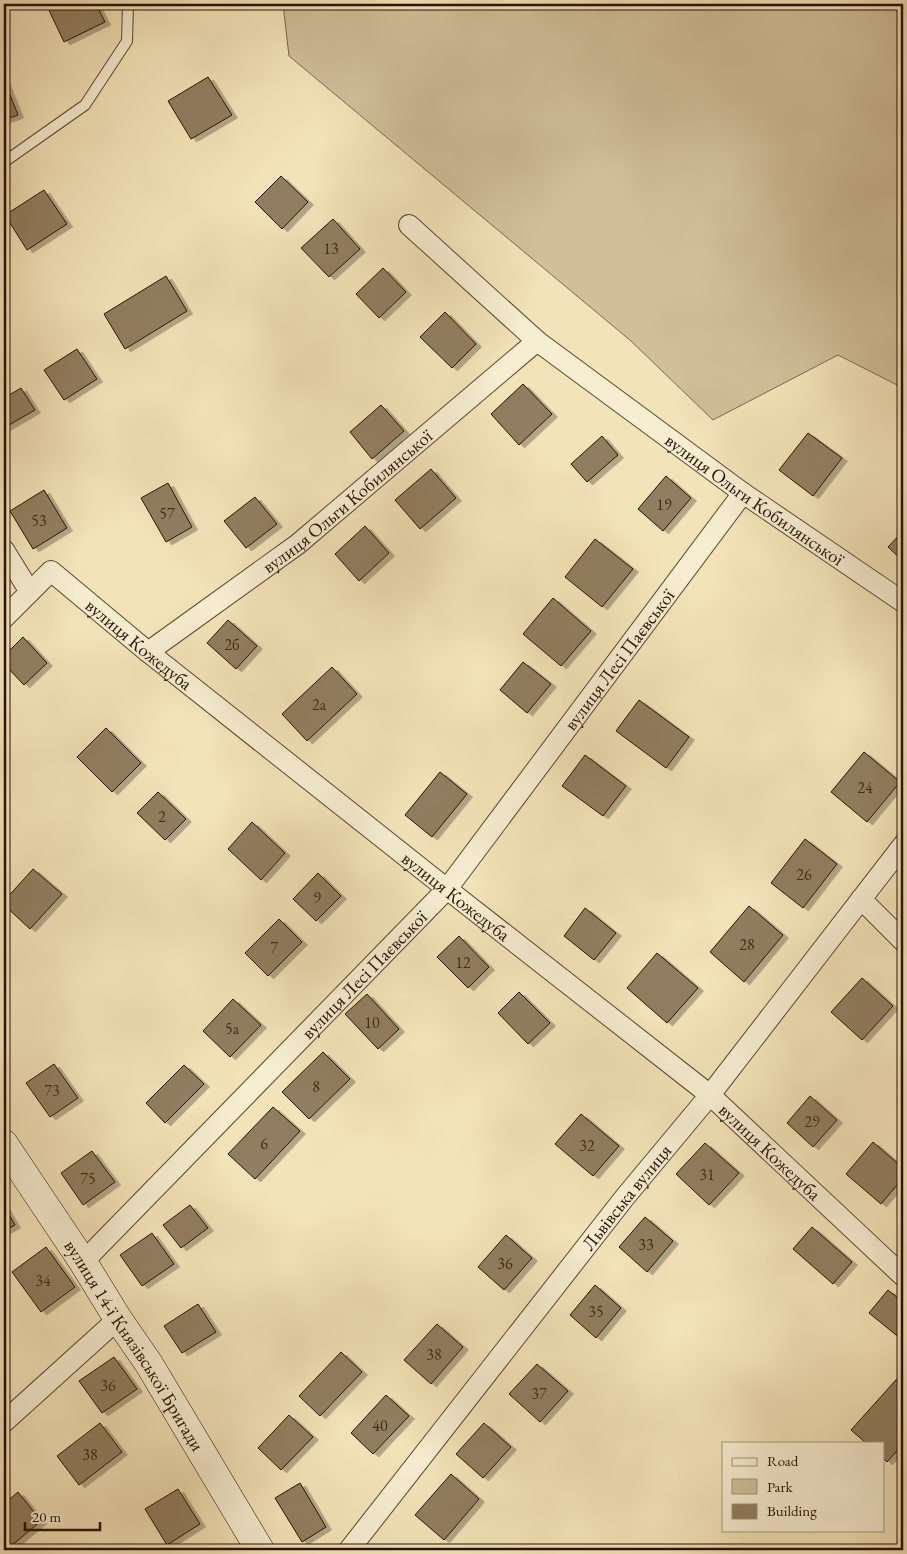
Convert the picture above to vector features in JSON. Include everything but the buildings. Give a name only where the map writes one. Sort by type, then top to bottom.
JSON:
[{"type":"street","name":"вулиця Ольги Кобилянської","points":[[409,225],[537,341],[743,493],[903,602]]},
{"type":"street","name":"вулиця Ольги Кобилянської","points":[[148,652],[298,544],[537,341]]},
{"type":"street","name":"вулиця Лесі Паєвської","points":[[83,1262],[447,889],[743,493]]},
{"type":"street","points":[[4,550],[30,592]]},
{"type":"street","name":"вулиця Кожедуба","points":[[4,618],[51,571],[148,652],[710,1095],[903,1276]]},
{"type":"street","name":"Львівська вулиця","points":[[349,1550],[625,1197],[710,1095],[903,845]]},
{"type":"street","points":[[861,899],[903,941]]},
{"type":"street","name":"вулиця 14-ї Князівської Бригади","points":[[4,1144],[149,1364],[260,1550]]},
{"type":"street","points":[[4,1422],[118,1319]]},
{"type":"lane","points":[[4,162],[85,105],[127,41],[128,4]]},
{"type":"green space","points":[[283,4],[903,4],[903,388],[838,355],[713,420],[631,341],[289,56]]}]
